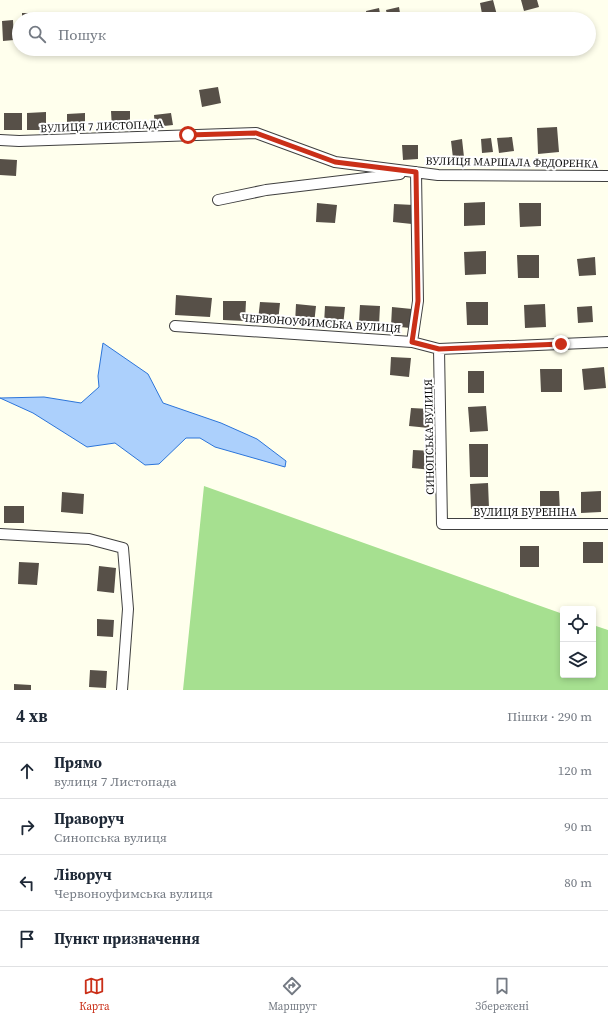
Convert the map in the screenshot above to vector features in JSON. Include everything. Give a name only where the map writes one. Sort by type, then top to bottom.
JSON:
[{"type":"street","name":"ВУЛИЦЯ 7 ЛИСТОПАДА","points":[[0,140],[19,141],[256,133],[335,162],[416,172]]},
{"type":"street","name":"ВУЛИЦЯ МАРШАЛА ФЕДОРЕНКА","points":[[416,172],[438,174],[608,176]]},
{"type":"street","points":[[218,200],[266,190],[416,172],[418,301],[412,342]]},
{"type":"street","name":"ЧЕРВОНОУФИМСЬКА ВУЛИЦЯ","points":[[175,326],[412,342],[439,349],[608,342]]},
{"type":"street","name":"СИНОПСЬКА ВУЛИЦЯ","points":[[439,349],[442,524]]},
{"type":"street","name":"ВУЛИЦЯ БУРЕНІНА","points":[[442,524],[608,524]]},
{"type":"street","points":[[0,534],[89,539],[124,548],[128,609],[122,690]]},
{"type":"green space","points":[[204,486],[560,613],[560,678],[596,678],[596,626],[608,630],[608,690],[183,690]]},
{"type":"water","points":[[103,343],[148,374],[163,403],[221,423],[257,439],[286,461],[285,467],[215,447],[200,438],[186,438],[159,464],[145,465],[115,443],[87,447],[33,413],[0,398],[44,397],[81,403],[99,387],[98,376]]},
{"type":"building","points":[[493,0],[496,12],[482,12],[480,3]]},
{"type":"building","points":[[521,0],[537,0],[539,7],[524,11]]},
{"type":"building","points":[[399,7],[400,12],[386,12],[386,10]]},
{"type":"building","points":[[379,8],[380,12],[366,12]]},
{"type":"building","points":[[12,20],[12,40],[3,41],[2,21]]},
{"type":"building","points":[[218,87],[221,103],[202,107],[199,90]]},
{"type":"building","points":[[111,111],[130,111],[130,129],[112,129]]},
{"type":"building","points":[[46,112],[46,130],[27,130],[27,113]]},
{"type":"building","points":[[4,113],[22,113],[22,130],[4,130]]},
{"type":"building","points":[[85,113],[85,131],[67,131],[67,114]]},
{"type":"building","points":[[171,113],[173,125],[155,127],[154,115]]},
{"type":"building","points":[[557,127],[559,152],[538,154],[537,128]]},
{"type":"building","points":[[512,137],[514,151],[499,153],[497,138]]},
{"type":"building","points":[[491,138],[493,152],[482,153],[481,139]]},
{"type":"building","points":[[462,139],[464,157],[453,158],[451,141]]},
{"type":"building","points":[[402,145],[418,145],[418,159],[403,160]]},
{"type":"building","points":[[0,159],[17,160],[16,176],[0,175]]},
{"type":"building","points":[[485,202],[485,225],[464,226],[464,203]]},
{"type":"building","points":[[317,203],[337,205],[335,223],[316,222]]},
{"type":"building","points":[[519,203],[541,203],[541,226],[520,227]]},
{"type":"building","points":[[394,204],[414,205],[412,224],[393,222]]},
{"type":"building","points":[[486,251],[486,274],[465,275],[464,252]]},
{"type":"building","points":[[517,255],[539,255],[539,278],[518,278]]},
{"type":"building","points":[[595,257],[596,275],[579,276],[577,259]]},
{"type":"building","points":[[176,295],[212,298],[210,317],[175,315]]},
{"type":"building","points":[[223,301],[246,301],[245,321],[223,320]]},
{"type":"building","points":[[260,302],[280,303],[278,322],[258,320]]},
{"type":"building","points":[[466,302],[488,302],[488,325],[467,325]]},
{"type":"building","points":[[296,304],[316,306],[314,324],[295,323]]},
{"type":"building","points":[[545,304],[546,327],[525,328],[524,305]]},
{"type":"building","points":[[360,305],[380,306],[379,325],[359,323]]},
{"type":"building","points":[[325,306],[345,307],[343,326],[324,324]]},
{"type":"building","points":[[592,306],[593,322],[578,323],[577,307]]},
{"type":"building","points":[[392,307],[412,309],[410,328],[391,326]]},
{"type":"building","points":[[391,357],[411,358],[409,377],[390,375]]},
{"type":"building","points":[[604,367],[606,388],[584,390],[582,369]]},
{"type":"building","points":[[540,369],[562,369],[562,392],[541,392]]},
{"type":"building","points":[[468,371],[484,371],[484,393],[468,393]]},
{"type":"building","points":[[486,406],[488,431],[470,432],[468,407]]},
{"type":"building","points":[[411,408],[430,409],[429,428],[409,426]]},
{"type":"building","points":[[469,444],[488,444],[488,477],[470,477]]},
{"type":"building","points":[[413,450],[433,451],[432,470],[412,468]]},
{"type":"building","points":[[488,483],[489,508],[471,509],[470,484]]},
{"type":"building","points":[[540,491],[559,491],[560,512],[540,512]]},
{"type":"building","points":[[601,491],[601,512],[581,513],[581,492]]},
{"type":"building","points":[[62,492],[84,494],[83,514],[61,512]]},
{"type":"building","points":[[4,506],[24,506],[24,523],[4,523]]},
{"type":"building","points":[[583,542],[603,542],[603,563],[583,563]]},
{"type":"building","points":[[520,546],[539,546],[539,567],[520,567]]},
{"type":"building","points":[[19,562],[39,563],[37,585],[18,584]]},
{"type":"building","points":[[99,566],[116,568],[114,593],[97,591]]},
{"type":"building","points":[[97,619],[114,620],[113,637],[97,636]]},
{"type":"building","points":[[90,670],[107,671],[106,688],[89,687]]},
{"type":"building","points":[[14,684],[31,685],[31,690],[14,690]]},
{"type":"route","points":[[188,135],[256,133],[335,162],[416,172],[418,301],[412,342],[439,349],[561,344]]}]
